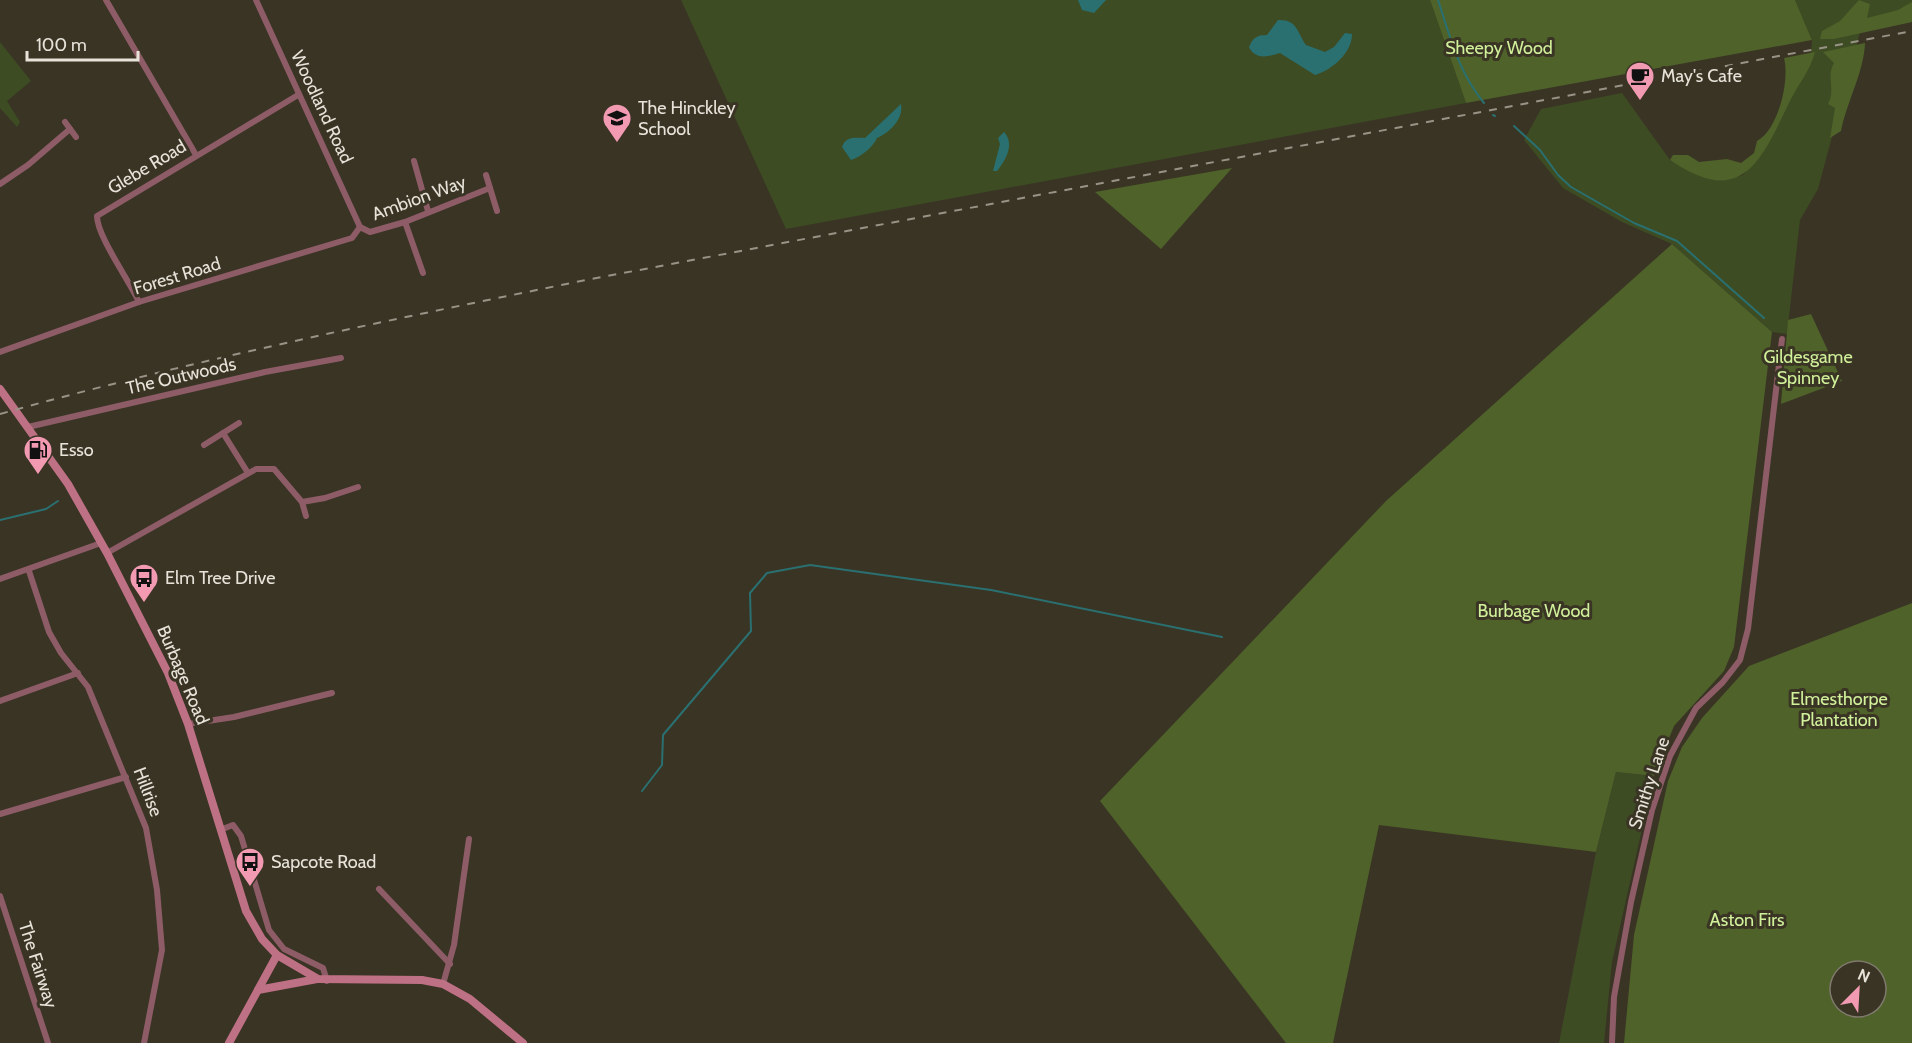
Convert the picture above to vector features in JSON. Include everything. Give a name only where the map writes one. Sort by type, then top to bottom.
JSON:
[{"type":"main road","name":"Burbage Road","points":[[1,390],[68,484],[107,553],[168,673],[188,724],[246,911],[262,939],[277,955]]},
{"type":"main road","points":[[229,1043],[277,955],[322,980]]},
{"type":"main road","points":[[258,990],[322,980],[422,980],[443,984],[470,999],[523,1043]]},
{"type":"street","points":[[106,0],[196,155]]},
{"type":"street","name":"Woodland Road","points":[[256,0],[360,227]]},
{"type":"street","name":"Glebe Road","points":[[139,302],[126,275],[97,228],[97,216],[298,95]]},
{"type":"street","points":[[65,122],[76,137]]},
{"type":"street","points":[[0,184],[28,165],[70,129]]},
{"type":"street","points":[[414,161],[428,211]]},
{"type":"street","name":"Ambion Way","points":[[486,175],[497,211]]},
{"type":"street","name":"Ambion Way","points":[[360,227],[370,232],[405,222],[490,188]]},
{"type":"street","points":[[405,222],[423,273]]},
{"type":"street","name":"Forest Road","points":[[0,351],[139,302],[351,238],[360,227]]},
{"type":"street","name":"Smithy Lane","points":[[1612,1043],[1614,997],[1631,902],[1652,810],[1670,756],[1696,708],[1723,682],[1740,660],[1748,629],[1782,339]]},
{"type":"street","name":"The Outwoods","points":[[26,425],[265,372],[341,358]]},
{"type":"street","points":[[204,445],[239,423]]},
{"type":"street","points":[[223,433],[248,473]]},
{"type":"street","points":[[107,553],[256,469],[274,469],[302,502],[306,516]]},
{"type":"street","points":[[302,502],[325,498],[358,487]]},
{"type":"street","points":[[0,579],[28,571],[101,543]]},
{"type":"street","name":"Hillrise","points":[[28,571],[49,632],[88,687],[146,828],[157,890],[162,950],[144,1043]]},
{"type":"street","points":[[0,701],[78,673]]},
{"type":"street","points":[[188,724],[234,717],[332,693]]},
{"type":"street","points":[[0,814],[126,777]]},
{"type":"street","points":[[220,830],[233,825],[241,836],[269,930],[284,949],[323,968],[322,980]]},
{"type":"street","points":[[443,984],[450,964],[469,839]]},
{"type":"street","points":[[379,889],[450,964]]},
{"type":"street","name":"The Fairway","points":[[0,896],[48,1043]]},
{"type":"green space","points":[[681,0],[1430,0],[1466,103],[786,229]]},
{"type":"green space","name":"Sheepy Wood","points":[[1430,0],[1795,0],[1812,40],[1466,103]]},
{"type":"green space","points":[[1795,0],[1912,0],[1912,22],[1860,32],[1818,189],[1800,220],[1787,334],[1772,332],[1672,244],[1622,222],[1563,188],[1524,140],[1541,109],[1622,93],[1670,160],[1693,173],[1727,180],[1743,175],[1763,150],[1811,53],[1812,40]]},
{"type":"green space","points":[[1859,0],[1870,4],[1867,18],[1898,10],[1912,2],[1912,22],[1834,39],[1820,39],[1822,31],[1840,21]]},
{"type":"green space","points":[[0,42],[31,81],[7,101],[20,122],[17,127],[0,108]]},
{"type":"green space","points":[[1865,43],[1859,76],[1841,131],[1830,138],[1835,108],[1828,104],[1834,63],[1823,52]]},
{"type":"green space","points":[[1815,52],[1810,66],[1768,145],[1745,173],[1731,179],[1714,180],[1694,174],[1670,160],[1673,155],[1688,155],[1699,162],[1727,159],[1741,163],[1754,153],[1757,141],[1771,127],[1781,104],[1785,79],[1784,58]]},
{"type":"green space","points":[[1232,168],[1161,249],[1095,192]]},
{"type":"green space","name":"Burbage Wood","points":[[1672,244],[1772,332],[1734,647],[1724,671],[1674,726],[1654,776],[1616,772],[1596,852],[1379,825],[1333,1043],[1286,1043],[1100,801],[1386,501]]},
{"type":"green space","name":"Gildesgame Spinney","points":[[1811,314],[1842,381],[1781,404],[1788,320]]},
{"type":"green space","name":"Aston Firs","points":[[1912,603],[1912,1043],[1624,1043],[1634,935],[1668,781],[1682,747],[1702,718],[1749,666]]},
{"type":"green space","points":[[1616,772],[1654,776],[1612,962],[1604,1043],[1559,1043],[1596,852]]},
{"type":"water","points":[[1078,0],[1106,0],[1094,13],[1082,10]]},
{"type":"water","points":[[1278,20],[1293,24],[1306,45],[1325,52],[1334,47],[1345,33],[1352,34],[1349,48],[1334,65],[1315,75],[1280,53],[1258,56],[1249,47],[1258,36],[1267,35]]},
{"type":"water","points":[[901,104],[900,115],[895,125],[877,138],[873,145],[859,157],[851,160],[842,147],[844,143],[851,138],[865,138]]},
{"type":"water","points":[[1004,132],[1009,142],[1008,152],[997,171],[993,171],[1000,144],[998,138]]},
{"type":"waterway","points":[[1438,0],[1462,67],[1484,103]]},
{"type":"waterway","points":[[1514,126],[1540,150],[1558,175],[1571,187],[1634,223],[1677,241],[1764,318]]},
{"type":"waterway","points":[[0,520],[46,509],[58,501]]},
{"type":"waterway","points":[[642,791],[662,765],[663,735],[751,631],[750,593],[767,573],[810,565],[991,590],[1222,637]]},
{"type":"railway","points":[[0,414],[218,358],[586,280],[1912,31]]},
{"type":"place","name":"May's Cafe","points":[[1640,102]]},
{"type":"place","name":"The Hinckley School","points":[[617,144]]},
{"type":"place","name":"Esso","points":[[38,476]]},
{"type":"place","name":"Elm Tree Drive","points":[[144,604]]},
{"type":"place","name":"Sapcote Road","points":[[250,888]]},
{"type":"park label","name":"Elmesthorpe Plantation","points":[[1839,709]]}]
